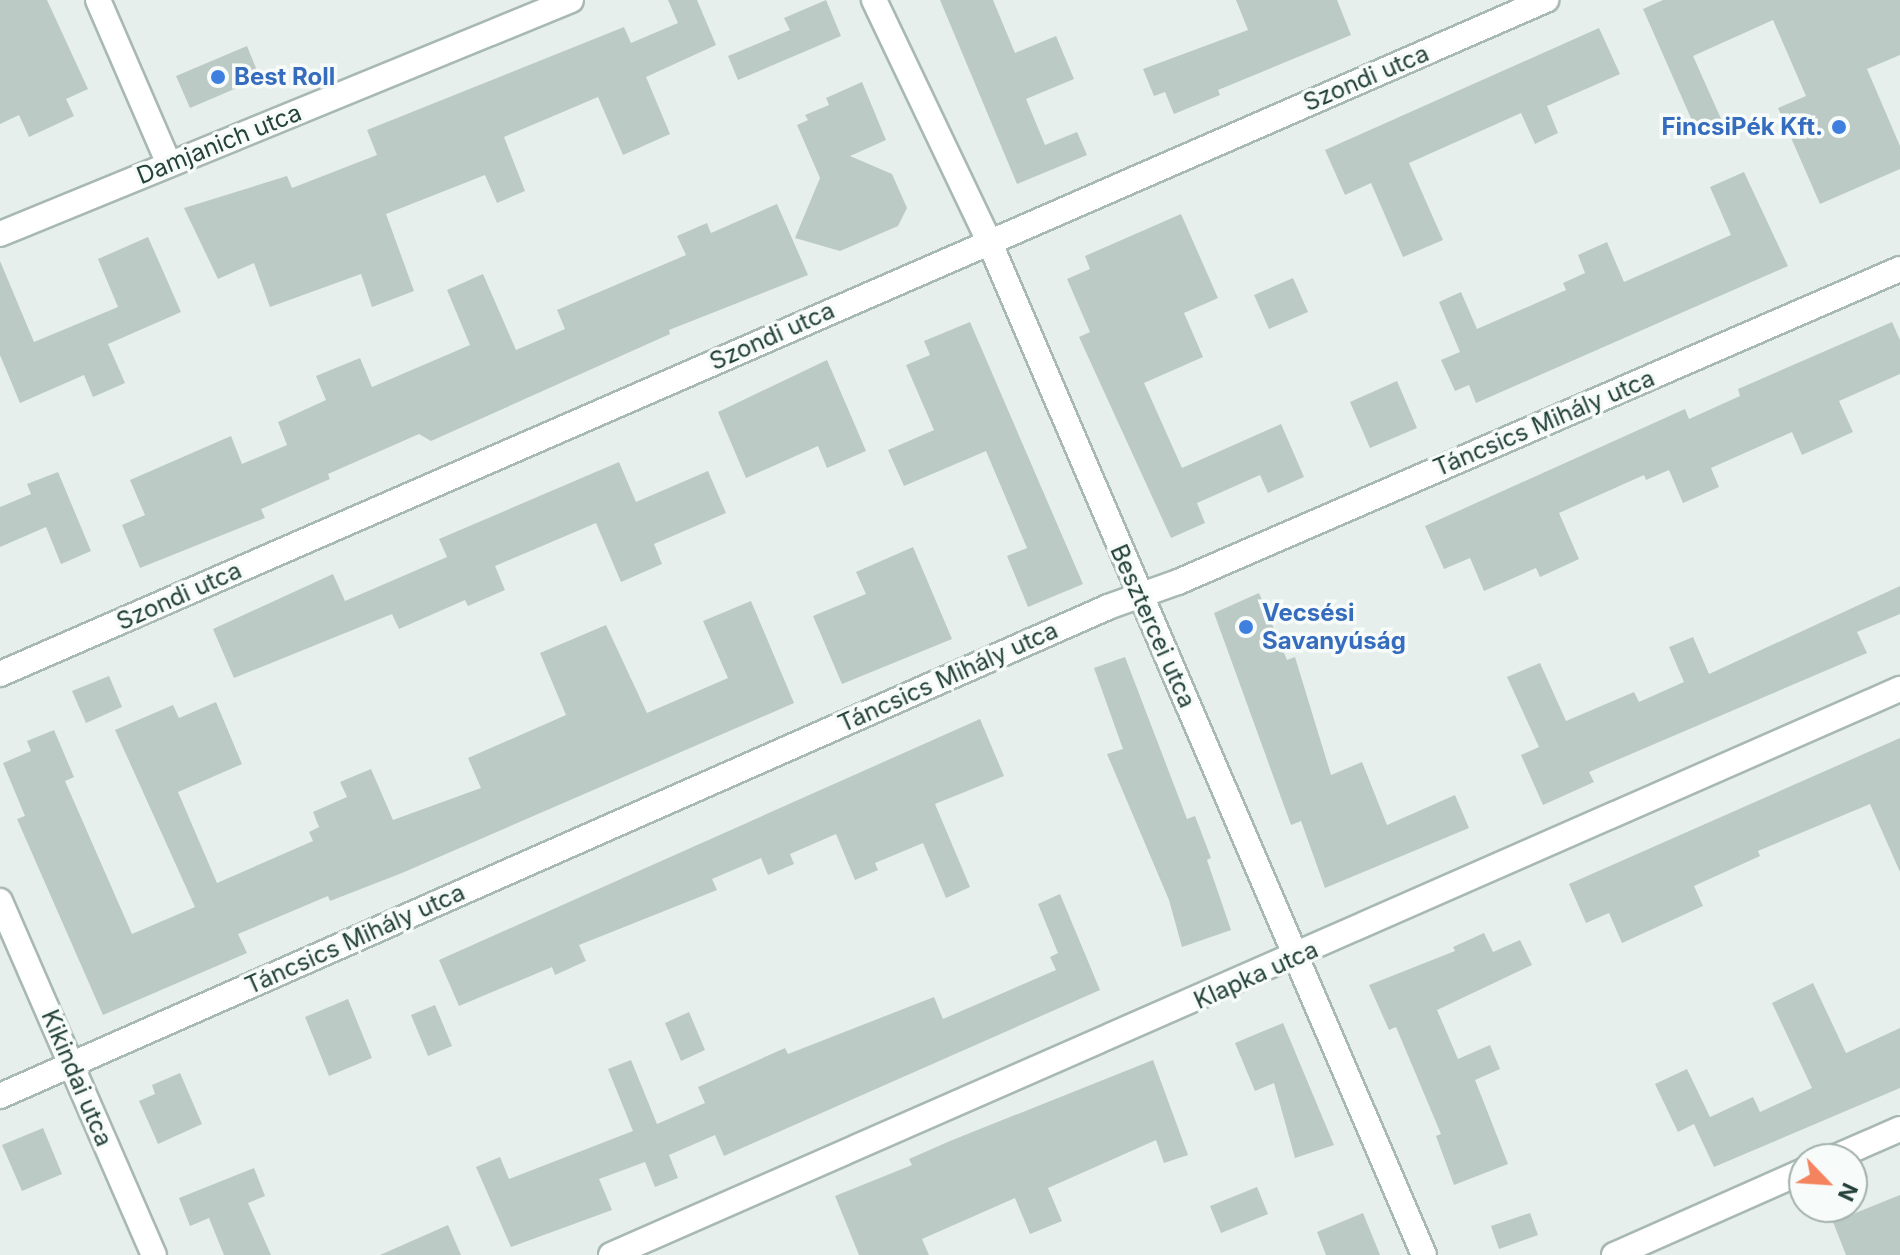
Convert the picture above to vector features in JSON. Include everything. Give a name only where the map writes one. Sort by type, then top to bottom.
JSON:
[{"type":"street","points":[[98,0],[169,164]]},
{"type":"street","name":"Damjanich utca","points":[[0,234],[571,0]]},
{"type":"street","name":"Besztercei utca","points":[[874,0],[989,241],[1424,1255]]},
{"type":"street","name":"Szondi utca","points":[[0,674],[1546,0]]},
{"type":"street","name":"Táncsics Mihály utca","points":[[0,1096],[1138,594],[1178,582],[1900,269]]},
{"type":"street","name":"Klapka utca","points":[[611,1255],[1900,689]]},
{"type":"street","name":"Kikindai utca","points":[[0,901],[154,1255]]},
{"type":"street","points":[[1868,1143],[1900,1129]]},
{"type":"street","points":[[1614,1255],[1788,1178]]},
{"type":"building","points":[[0,0],[47,0],[88,89],[66,99],[74,116],[29,137],[19,115],[0,124]]},
{"type":"building","points":[[668,0],[697,0],[716,45],[646,77],[670,134],[623,155],[598,97],[504,137],[525,191],[497,203],[485,175],[386,214],[414,291],[372,307],[361,274],[270,307],[254,263],[218,279],[184,208],[287,176],[292,188],[377,155],[367,130],[624,27],[631,43],[678,23]]},
{"type":"building","points":[[826,0],[841,36],[738,80],[728,56],[790,30],[784,18]]},
{"type":"building","points":[[940,0],[993,0],[1015,53],[1056,36],[1074,79],[1026,99],[1045,145],[1077,132],[1087,155],[1017,184]]},
{"type":"building","points":[[1236,0],[1337,0],[1351,35],[1218,90],[1220,95],[1174,114],[1165,92],[1154,96],[1143,69],[1248,30]]},
{"type":"building","points":[[1663,0],[1900,0],[1900,55],[1867,69],[1900,146],[1900,169],[1820,204],[1778,108],[1806,96],[1773,20],[1693,56],[1722,121],[1697,132],[1643,9]]},
{"type":"building","points":[[1599,28],[1620,74],[1547,106],[1558,133],[1535,144],[1521,113],[1409,163],[1443,240],[1403,257],[1371,183],[1345,195],[1325,150]]},
{"type":"building","name":"Best Roll","points":[[247,46],[260,78],[190,108],[176,76]]},
{"type":"building","points":[[862,82],[886,140],[850,156],[892,174],[907,208],[898,226],[840,251],[795,238],[820,178],[797,125],[808,120],[805,115],[829,105],[826,98]]},
{"type":"building","points":[[1744,172],[1788,266],[1476,403],[1469,385],[1455,391],[1441,360],[1460,352],[1439,302],[1461,292],[1477,329],[1566,290],[1563,283],[1585,273],[1578,255],[1607,242],[1624,282],[1731,235],[1710,187]]},
{"type":"building","points":[[777,204],[808,275],[669,330],[670,334],[431,441],[419,434],[328,474],[330,479],[261,509],[265,518],[140,568],[122,525],[145,515],[130,480],[231,436],[242,464],[287,445],[278,422],[326,400],[316,376],[360,358],[372,387],[470,345],[447,290],[483,274],[516,350],[565,329],[557,310],[686,255],[677,236],[707,223],[711,233]]},
{"type":"building","points":[[1181,214],[1218,298],[1184,313],[1203,357],[1144,383],[1182,468],[1281,424],[1304,477],[1268,493],[1260,475],[1197,503],[1205,523],[1171,538],[1079,337],[1090,332],[1067,279],[1090,269],[1085,256]]},
{"type":"building","points":[[148,237],[181,312],[108,344],[125,383],[93,397],[84,375],[20,403],[0,355],[0,261],[34,342],[118,307],[98,259]]},
{"type":"building","points":[[1293,278],[1308,312],[1269,329],[1254,295]]},
{"type":"building","points":[[970,322],[1083,584],[1028,607],[1007,556],[1027,548],[986,451],[904,486],[888,450],[934,430],[906,365],[930,355],[924,341]]},
{"type":"building","points":[[1892,322],[1900,340],[1900,374],[1839,401],[1853,432],[1802,455],[1792,432],[1711,468],[1719,487],[1683,503],[1669,470],[1646,480],[1644,475],[1559,513],[1579,559],[1540,577],[1536,568],[1484,591],[1470,558],[1444,569],[1425,526],[1685,409],[1689,419],[1740,396],[1738,389]]},
{"type":"building","points":[[827,360],[866,451],[827,468],[818,446],[746,478],[718,412]]},
{"type":"building","points":[[1397,381],[1417,428],[1370,448],[1350,402]]},
{"type":"building","points":[[619,462],[636,502],[708,471],[726,513],[654,544],[662,564],[621,582],[596,523],[495,566],[505,590],[468,606],[465,600],[399,629],[392,614],[234,678],[213,629],[333,574],[345,601],[447,557],[439,539]]},
{"type":"building","points":[[58,472],[91,551],[61,564],[46,527],[0,547],[0,507],[31,494],[27,484]]},
{"type":"building","points":[[913,547],[952,639],[842,684],[813,616],[866,594],[856,572]]},
{"type":"building","points":[[1900,586],[1900,614],[1857,632],[1867,653],[1589,772],[1594,782],[1543,805],[1521,755],[1539,747],[1507,677],[1540,663],[1566,721],[1634,692],[1639,702],[1684,682],[1669,647],[1693,637],[1709,674]]},
{"type":"building","points":[[1259,593],[1287,660],[1295,657],[1331,775],[1362,762],[1387,825],[1455,795],[1469,828],[1325,888],[1301,821],[1291,825],[1214,613]]},
{"type":"building","points":[[751,601],[794,703],[402,873],[330,901],[328,896],[238,934],[247,953],[103,1015],[17,819],[25,816],[3,763],[31,751],[27,741],[54,730],[74,777],[65,781],[132,934],[195,907],[115,730],[173,705],[179,718],[216,702],[242,764],[178,792],[217,883],[313,841],[309,832],[319,827],[313,812],[347,797],[340,782],[371,769],[393,820],[481,788],[468,758],[566,715],[540,653],[606,625],[647,713],[728,678],[703,621]]},
{"type":"building","points":[[1125,657],[1187,819],[1195,816],[1211,858],[1207,860],[1231,930],[1182,947],[1169,900],[1107,754],[1123,749],[1094,668]]},
{"type":"building","points":[[109,676],[122,707],[86,723],[72,691]]},
{"type":"building","points":[[980,719],[1004,776],[935,804],[970,887],[946,898],[923,843],[875,863],[878,870],[855,880],[836,834],[790,854],[794,864],[768,875],[761,858],[712,879],[717,890],[579,945],[586,961],[555,975],[552,967],[459,1006],[439,960]]},
{"type":"building","points":[[1900,738],[1900,872],[1870,804],[1758,851],[1760,856],[1694,886],[1703,906],[1622,943],[1609,913],[1586,923],[1569,884]]},
{"type":"building","points":[[1060,894],[1100,990],[724,1156],[715,1135],[669,1155],[678,1178],[655,1187],[645,1162],[599,1179],[612,1210],[511,1247],[476,1167],[500,1157],[509,1179],[633,1131],[608,1069],[631,1060],[657,1124],[705,1103],[698,1087],[785,1048],[788,1054],[934,997],[943,1019],[1056,970],[1050,957],[1058,953],[1038,904]]},
{"type":"building","points":[[1484,933],[1493,952],[1520,940],[1532,965],[1437,1010],[1458,1059],[1490,1045],[1500,1069],[1475,1080],[1508,1164],[1454,1185],[1436,1136],[1441,1134],[1396,1027],[1389,1030],[1369,985],[1455,951],[1453,947]]},
{"type":"building","points":[[1813,983],[1846,1053],[1900,1028],[1900,1088],[1714,1167],[1694,1124],[1678,1132],[1655,1084],[1687,1069],[1710,1117],[1695,1124],[1753,1097],[1760,1112],[1812,1088],[1772,1003]]},
{"type":"building","points":[[348,999],[372,1058],[329,1076],[305,1017]]},
{"type":"building","points":[[435,1005],[452,1046],[428,1056],[411,1015]]},
{"type":"building","points":[[689,1012],[705,1050],[681,1061],[665,1023]]},
{"type":"building","points":[[1283,1023],[1334,1145],[1295,1158],[1274,1083],[1255,1091],[1235,1043]]},
{"type":"building","points":[[1153,1060],[1188,1155],[1164,1163],[1156,1140],[1048,1188],[1062,1221],[1030,1234],[1015,1198],[922,1239],[929,1255],[859,1255],[835,1196],[912,1165],[909,1159],[950,1141]]},
{"type":"building","points":[[180,1073],[202,1124],[158,1144],[139,1101],[155,1094],[152,1085]]},
{"type":"building","points":[[43,1128],[62,1174],[22,1191],[2,1145]]},
{"type":"building","points":[[254,1168],[265,1196],[248,1203],[271,1255],[224,1255],[209,1218],[190,1226],[179,1198]]},
{"type":"building","points":[[1257,1187],[1268,1214],[1221,1233],[1210,1206]]},
{"type":"building","points":[[1900,1195],[1900,1255],[1846,1255],[1833,1223],[1868,1223],[1868,1208]]},
{"type":"building","points":[[1363,1213],[1380,1255],[1326,1255],[1317,1232]]},
{"type":"building","points":[[1530,1213],[1538,1235],[1499,1249],[1491,1226]]},
{"type":"building","points":[[448,1225],[461,1255],[380,1255]]},
{"type":"place","name":"Best Roll","points":[[218,77]]},
{"type":"place","name":"FincsiPék Kft.","points":[[1839,127]]},
{"type":"place","name":"Vecsési Savanyúság","points":[[1246,627]]}]
